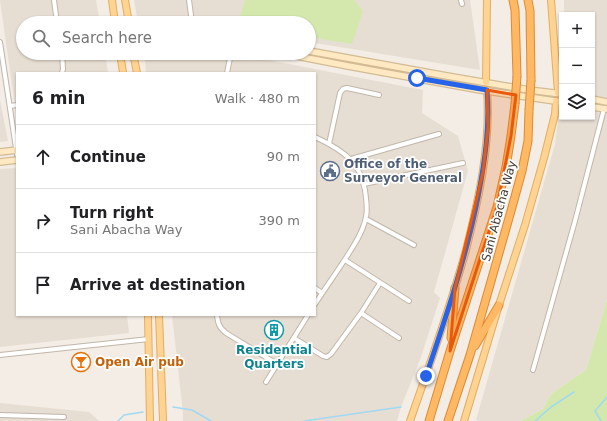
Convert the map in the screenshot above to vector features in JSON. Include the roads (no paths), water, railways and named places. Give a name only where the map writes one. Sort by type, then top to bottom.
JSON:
[{"type":"highway","name":"Sani Abacha Way","points":[[428,421],[496,207],[506,167],[515,104],[517,76],[515,10],[513,0]]},
{"type":"highway","name":"Sani Abacha Way","points":[[448,421],[470,355],[509,219],[522,171],[528,141],[530,11],[528,0]]},
{"type":"highway","points":[[450,351],[455,288]]},
{"type":"highway","points":[[470,355],[499,305]]},
{"type":"main road","points":[[112,0],[114,16]]},
{"type":"main road","points":[[125,0],[128,16]]},
{"type":"main road","points":[[486,82],[487,0]]},
{"type":"main road","points":[[551,0],[559,84]]},
{"type":"main road","points":[[121,60],[123,72]]},
{"type":"main road","points":[[134,60],[136,72]]},
{"type":"main road","name":"Sani Abacha Way","points":[[410,421],[455,288],[474,219],[483,172],[488,127],[489,109],[487,90]]},
{"type":"main road","points":[[464,421],[525,225],[544,158],[554,114],[559,101]]},
{"type":"main road","points":[[148,316],[150,421]]},
{"type":"main road","points":[[159,316],[163,421]]},
{"type":"street","points":[[54,0],[57,16]]},
{"type":"street","points":[[189,0],[191,16]]},
{"type":"street","points":[[0,42],[2,68],[16,145]]},
{"type":"street","points":[[316,52],[447,76],[559,94]]},
{"type":"street","points":[[62,60],[62,72]]},
{"type":"street","points":[[227,72],[230,60]]},
{"type":"street","points":[[316,60],[487,90],[559,101]]},
{"type":"street","points":[[329,144],[340,93],[343,89],[347,88],[379,95]]},
{"type":"street","points":[[595,100],[607,102]]},
{"type":"street","points":[[10,106],[16,105]]},
{"type":"street","points":[[533,370],[606,109],[595,107]]},
{"type":"street","points":[[351,159],[439,134]]},
{"type":"street","points":[[316,138],[329,144],[351,159],[364,184],[366,202],[366,219],[359,237],[316,302]]},
{"type":"street","points":[[0,152],[16,152]]},
{"type":"street","points":[[0,162],[16,160]]},
{"type":"street","points":[[364,184],[463,163]]},
{"type":"street","points":[[366,219],[414,245]]},
{"type":"street","points":[[345,260],[409,301]]},
{"type":"street","points":[[294,338],[327,357],[360,313],[380,283]]},
{"type":"street","points":[[316,289],[322,293]]},
{"type":"street","points":[[360,313],[399,338]]},
{"type":"street","points":[[217,316],[221,329],[277,364]]},
{"type":"street","points":[[266,382],[307,316]]},
{"type":"street","points":[[0,356],[149,339]]},
{"type":"street","points":[[0,415],[40,415],[64,417]]},
{"type":"waterway","points":[[535,421],[551,407],[574,392]]},
{"type":"waterway","points":[[601,421],[595,411],[607,397]]},
{"type":"waterway","points":[[173,407],[192,410],[211,421]]},
{"type":"waterway","points":[[304,421],[401,407]]},
{"type":"waterway","points":[[118,421],[124,415],[143,412]]},
{"type":"place","name":"Office of the Surveyor General","points":[[330,171]]},
{"type":"place","name":"Residential Quarters","points":[[274,330]]},
{"type":"place","name":"Open Air pub","points":[[81,362]]}]
